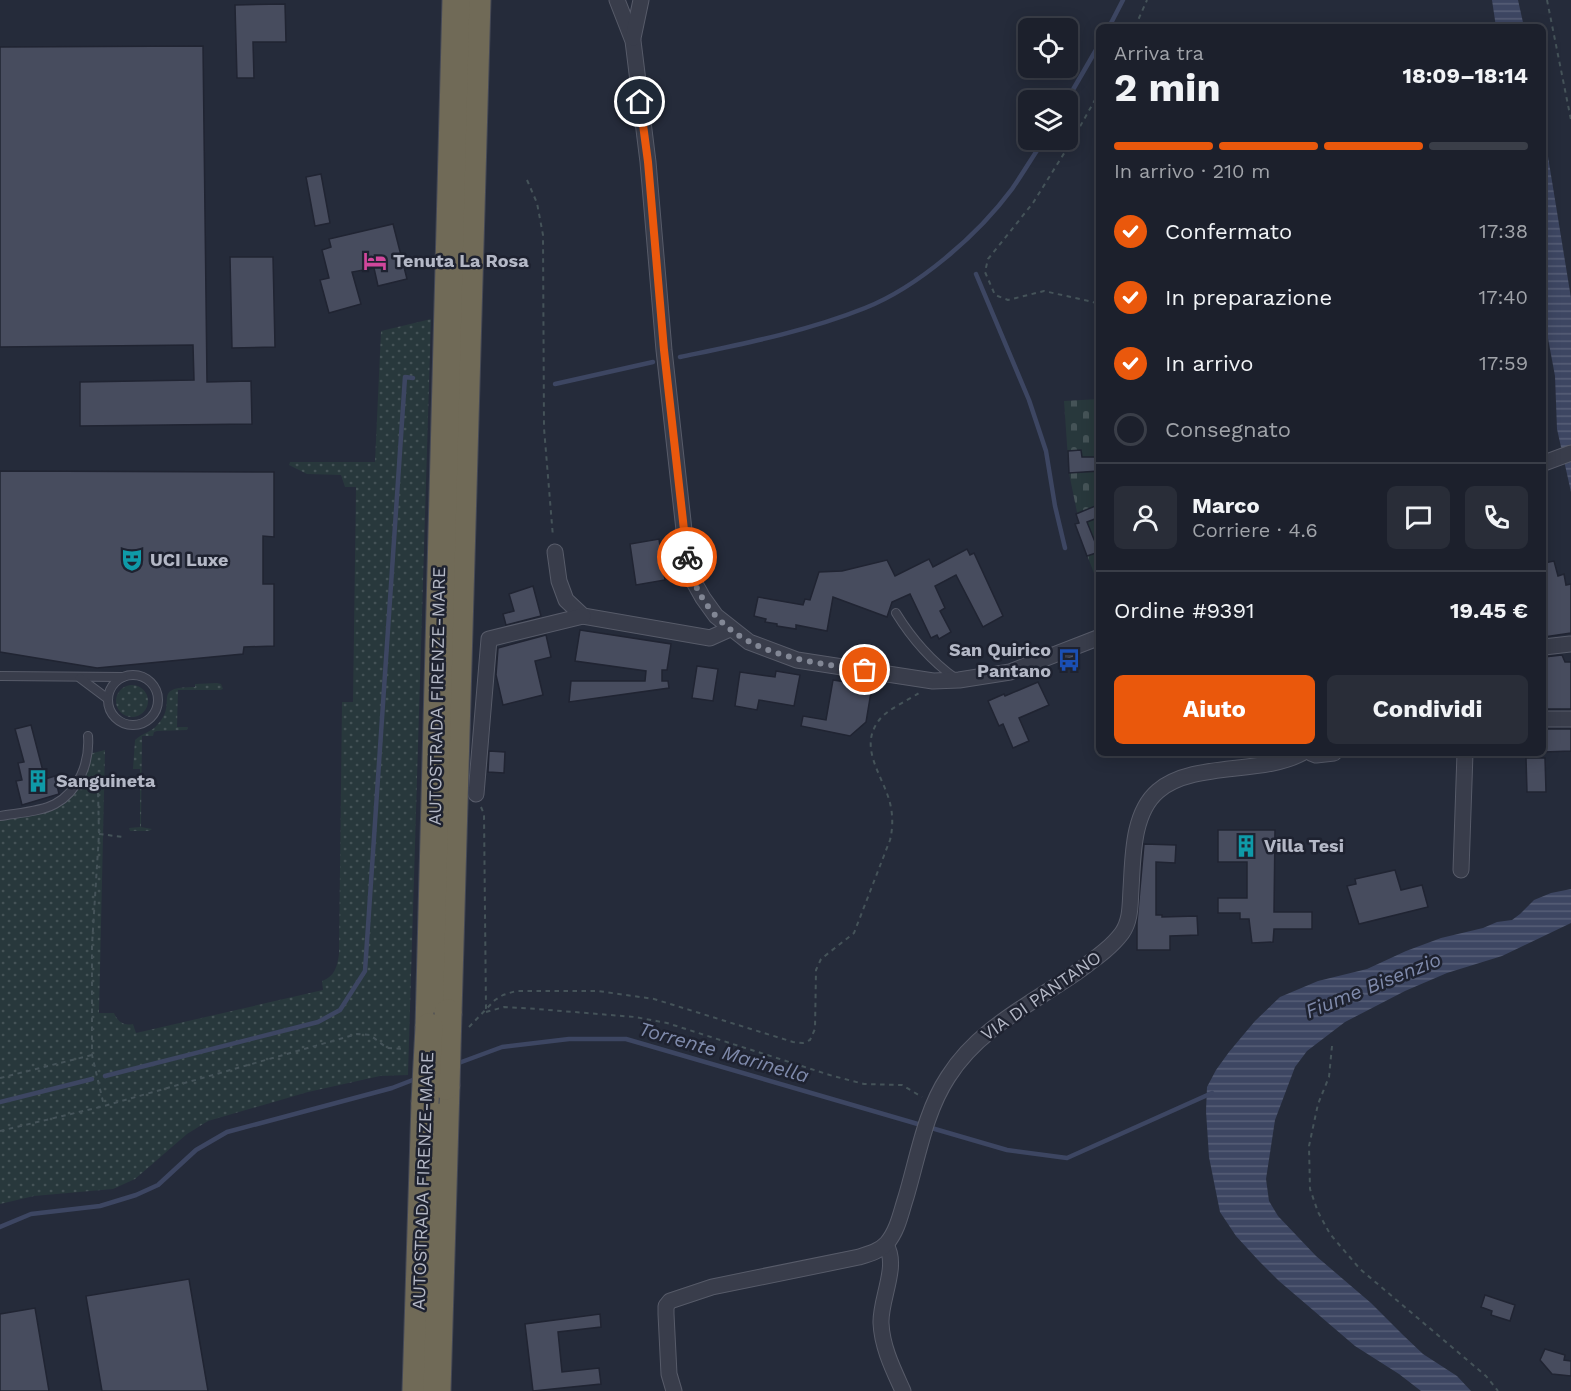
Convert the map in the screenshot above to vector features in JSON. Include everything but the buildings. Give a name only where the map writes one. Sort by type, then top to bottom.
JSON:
[{"type":"highway","name":"AUTOSTRADA FIRENZE-MARE","points":[[447,1024],[456,0]]},
{"type":"highway","name":"AUTOSTRADA FIRENZE-MARE","points":[[416,1391],[435,1094],[447,1024],[477,0]]},
{"type":"highway","name":"AUTOSTRADA FIRENZE-MARE","points":[[435,1094],[437,1391]]},
{"type":"street","points":[[617,0],[633,41],[648,162],[664,350],[687,557],[694,582],[716,616],[749,642],[797,660],[933,681],[959,680],[1010,672],[1096,639]]},
{"type":"street","points":[[633,41],[641,0]]},
{"type":"street","points":[[1547,462],[1571,453]]},
{"type":"street","points":[[555,552],[559,581],[566,600],[583,616]]},
{"type":"street","points":[[476,794],[489,639],[583,616],[710,638],[730,629]]},
{"type":"street","points":[[1546,647],[1570,644]]},
{"type":"street","points":[[1546,719],[1571,719]]},
{"type":"street","name":"VIA DI PANTANO","points":[[886,1245],[898,1222],[933,1104],[963,1055],[981,1037],[1011,1015],[1098,957],[1123,931],[1130,914],[1133,864],[1139,824],[1148,802],[1159,790],[1174,781],[1286,760],[1295,756]]},
{"type":"street","points":[[1461,870],[1465,756]]},
{"type":"street","points":[[674,1391],[669,1374],[666,1314],[666,1306],[670,1301],[712,1287],[859,1257],[886,1245],[890,1251],[891,1267],[881,1311],[882,1335],[888,1358],[903,1391]]},
{"type":"lane","points":[[896,613],[910,635],[939,666],[959,680]]},
{"type":"lane","points":[[0,676],[80,678],[138,676],[144,678],[155,688],[158,703],[152,717],[139,725],[124,724],[112,714],[108,699],[112,686],[123,677]]},
{"type":"lane","points":[[80,678],[108,699]]},
{"type":"lane","points":[[0,816],[55,804],[69,792],[79,780],[83,770],[88,751],[87,736]]},
{"type":"path","points":[[1136,24],[1147,0]]},
{"type":"path","points":[[1547,0],[1571,120]]},
{"type":"path","points":[[1096,98],[1033,203],[988,259],[985,272],[995,295],[1008,300],[1044,291],[1096,303]]},
{"type":"path","points":[[527,180],[537,203],[543,235],[544,428],[555,552]]},
{"type":"path","points":[[486,1012],[503,995],[516,991],[598,992],[654,999],[699,1011],[793,1042],[802,1043],[810,1040],[815,1029],[816,970],[820,959],[854,933],[890,840],[893,826],[890,802],[871,753],[872,731],[881,718],[919,693],[928,691]]},
{"type":"path","points":[[83,770],[92,776],[97,785],[99,834],[92,945],[93,1063],[104,1106]]},
{"type":"path","points":[[476,794],[484,814],[486,1012]]},
{"type":"path","points":[[99,834],[123,837]]},
{"type":"path","points":[[447,1024],[504,1007],[635,1017],[667,1023],[864,1084],[902,1085],[933,1104]]},
{"type":"path","points":[[0,1131],[104,1106],[357,1034],[370,1035],[387,1048],[405,1049]]},
{"type":"path","points":[[1332,1046],[1329,1077],[1318,1104],[1310,1146],[1310,1189],[1318,1212],[1330,1233],[1360,1269],[1485,1376],[1498,1391]]},
{"type":"path","points":[[0,1078],[93,1055]]},
{"type":"green space","points":[[431,319],[408,1075],[380,1076],[308,1092],[208,1121],[187,1134],[135,1179],[113,1189],[34,1196],[0,1204],[0,820],[48,810],[69,796],[89,754],[105,750],[99,1013],[114,1013],[122,1023],[133,1024],[136,1033],[323,990],[322,981],[335,970],[339,954],[342,702],[353,702],[356,487],[345,487],[341,475],[307,474],[289,465],[290,462],[375,462],[381,331]]},
{"type":"green space","points":[[1096,399],[1096,578],[1075,524],[1079,522],[1069,473],[1064,401]]},
{"type":"green space","points":[[195,684],[221,684],[223,689],[178,690],[177,727],[188,727],[187,730],[157,731],[153,736],[142,736],[141,827],[152,829],[130,831],[129,828],[140,827],[140,769],[133,769],[135,740],[158,724],[164,716],[167,697],[173,690],[195,687]]},
{"type":"green space","points":[[132,685],[143,690],[148,701],[143,712],[132,717],[121,712],[116,701],[121,690]]},
{"type":"water","points":[[1492,0],[1518,0],[1523,24],[1496,24]]},
{"type":"water","points":[[1546,144],[1571,298],[1571,492],[1557,429],[1555,376],[1546,328]]},
{"type":"water","name":"Fiume Bisenzio","points":[[1571,889],[1571,923],[1502,956],[1447,973],[1405,991],[1345,1022],[1307,1051],[1295,1067],[1275,1120],[1266,1179],[1269,1201],[1278,1216],[1316,1256],[1371,1303],[1423,1354],[1457,1376],[1471,1391],[1421,1391],[1355,1346],[1279,1281],[1236,1236],[1220,1212],[1209,1157],[1207,1087],[1229,1052],[1255,1021],[1280,997],[1318,981],[1367,969],[1441,938],[1512,920],[1534,900],[1551,893]]},
{"type":"waterway","points":[[1111,24],[1123,0]]},
{"type":"waterway","points":[[1073,90],[1096,50]]},
{"type":"waterway","points":[[680,357],[773,337],[819,324],[865,308],[906,287],[946,258],[982,224],[1012,189],[1037,150]]},
{"type":"waterway","points":[[976,274],[1029,400],[1046,451],[1065,548]]},
{"type":"waterway","points":[[555,384],[653,362]]},
{"type":"waterway","points":[[105,1076],[318,1022],[340,1010],[365,971],[405,377],[413,378]]},
{"type":"waterway","name":"Torrente Marinella","points":[[456,1064],[502,1047],[569,1039],[626,1039],[1007,1150],[1067,1158],[1212,1093]]},
{"type":"waterway","name":"Torrente Marinella","points":[[0,1227],[31,1214],[100,1206],[136,1195],[158,1185],[196,1150],[227,1132],[392,1088],[418,1078]]},
{"type":"waterway","points":[[0,1102],[92,1079]]},
{"type":"way so far","points":[[687,557],[694,582],[716,616],[749,642],[797,660],[865,670]]},
{"type":"place","name":"Tenuta La Rosa","points":[[375,261]]},
{"type":"place","name":"UCI Luxe","points":[[132,560]]},
{"type":"place","name":"San Quirico Pantano","points":[[1069,660]]},
{"type":"place","name":"Sanguineta","points":[[38,781]]},
{"type":"place","name":"Villa Tesi","points":[[1246,846]]},
{"type":"route","points":[[640,102],[687,557]]}]
